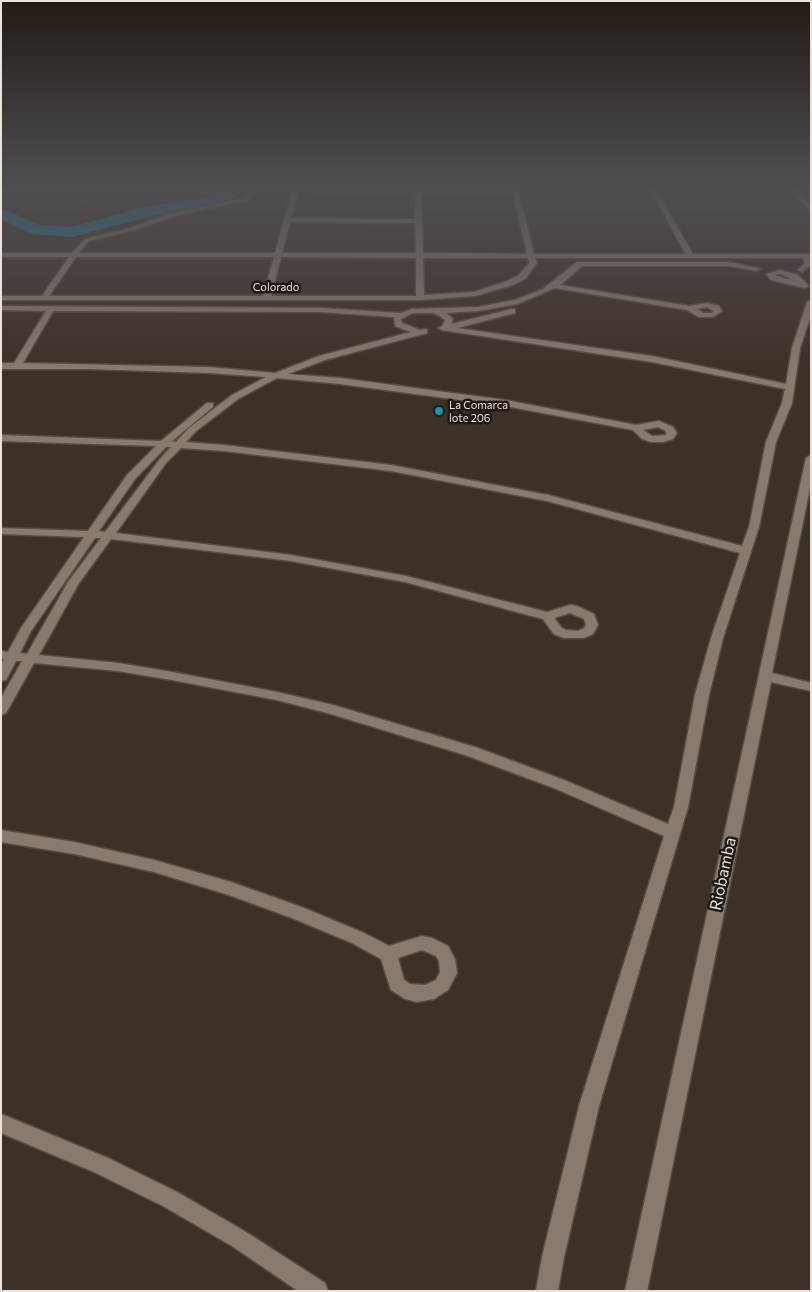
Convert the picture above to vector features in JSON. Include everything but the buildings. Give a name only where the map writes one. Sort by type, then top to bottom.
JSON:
[{"type":"street","points":[[44,298],[78,250]]},
{"type":"street","points":[[266,299],[279,250]]},
{"type":"street","points":[[419,250],[420,298]]},
{"type":"street","points":[[531,250],[532,255]]},
{"type":"street","points":[[687,250],[690,255]]},
{"type":"street","points":[[1,255],[690,255],[809,260]]},
{"type":"street","name":"Colorado","points":[[1,298],[266,299],[464,296],[492,290],[522,277],[533,263],[532,255]]},
{"type":"street","points":[[803,283],[802,270],[809,260]]},
{"type":"street","points":[[1,677],[7,656],[131,477],[162,444],[213,403],[262,374],[313,355],[390,334],[396,330],[399,320],[412,311],[478,310],[502,306],[533,297],[553,286],[580,264],[730,264],[776,273],[803,283]]},
{"type":"street","points":[[1,710],[74,582],[107,535],[177,445],[218,409],[247,390],[277,375],[322,358],[520,309],[565,288],[581,273],[580,264]]},
{"type":"street","points":[[776,273],[802,270]]},
{"type":"street","points":[[776,273],[786,281],[803,283]]},
{"type":"street","points":[[786,281],[803,283]]},
{"type":"street","points":[[553,286],[689,308]]},
{"type":"street","points":[[547,1291],[553,1257],[589,1106],[620,1001],[674,833],[681,807],[702,695],[717,638],[754,527],[771,442],[787,403],[796,348],[811,302]]},
{"type":"street","points":[[1,308],[320,310],[399,320],[408,330],[424,332]]},
{"type":"street","points":[[17,366],[51,308]]},
{"type":"street","points":[[433,311],[443,314],[449,319],[444,327]]},
{"type":"street","points":[[444,327],[652,359],[790,387]]},
{"type":"street","points":[[1,366],[151,368],[277,375],[458,396],[636,428]]},
{"type":"street","points":[[1,438],[162,444],[295,455],[440,476],[601,511],[747,551]]},
{"type":"street","name":"Riobamba","points":[[636,1291],[811,458]]},
{"type":"street","points":[[1,531],[107,535],[229,549],[406,579],[547,616]]},
{"type":"street","points":[[7,656],[30,657],[172,676],[277,696],[333,710],[470,751],[559,784],[674,833]]},
{"type":"street","points":[[764,676],[811,687]]},
{"type":"street","points":[[1,836],[74,848],[154,866],[231,889],[306,916],[358,938],[388,954]]},
{"type":"street","points":[[1,1124],[101,1165],[170,1198],[239,1239],[317,1291]]},
{"type":"place","name":"La Comarca lote 206","points":[[439,411]]}]
